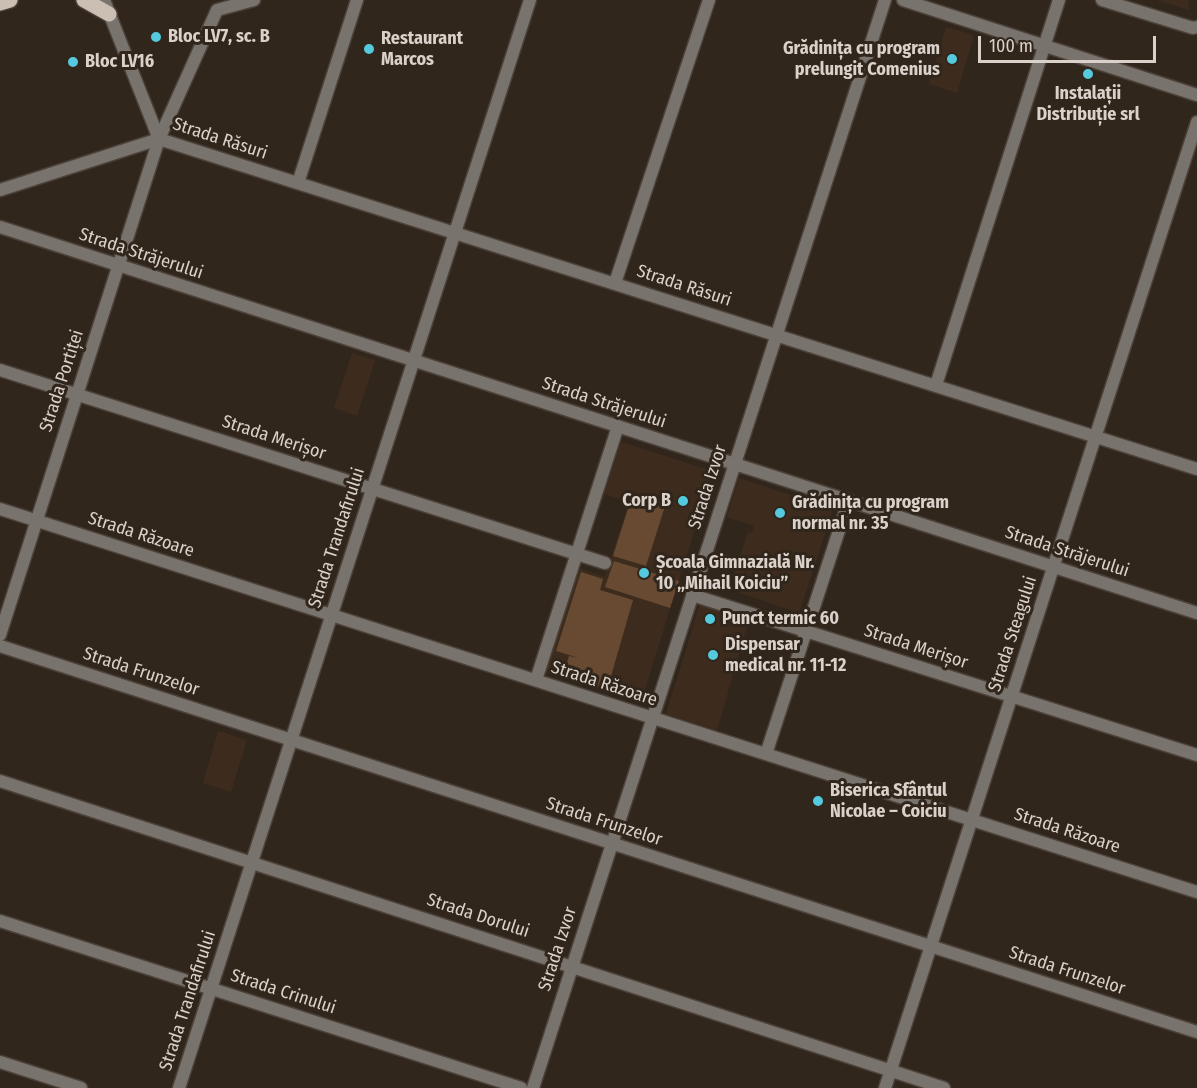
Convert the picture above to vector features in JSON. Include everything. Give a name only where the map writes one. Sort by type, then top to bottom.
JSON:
[{"type":"main road","points":[[0,3],[10,0]]},
{"type":"main road","points":[[84,0],[107,7]]},
{"type":"street","name":"Strada Portiței","points":[[0,635],[159,139],[217,10],[254,0]]},
{"type":"street","points":[[298,183],[357,0]]},
{"type":"street","name":"Strada Trandafirului","points":[[179,1088],[530,0]]},
{"type":"street","points":[[615,283],[709,0]]},
{"type":"street","name":"Strada Izvor","points":[[533,1088],[885,0]]},
{"type":"street","points":[[903,0],[1197,94]]},
{"type":"street","points":[[936,385],[1059,0]]},
{"type":"street","points":[[1102,0],[1193,28],[1197,27]]},
{"type":"street","points":[[0,190],[159,139],[107,7]]},
{"type":"street","name":"Strada Steagului","points":[[885,1088],[1197,122]]},
{"type":"street","name":"Strada Răsuri","points":[[159,139],[1197,469]]},
{"type":"street","name":"Strada Străjerului","points":[[0,227],[1197,613]]},
{"type":"street","name":"Strada Merișor","points":[[0,370],[605,563]]},
{"type":"street","points":[[536,680],[618,426]]},
{"type":"street","points":[[766,754],[849,500]]},
{"type":"street","name":"Strada Răzoare","points":[[0,509],[1197,892]]},
{"type":"street","name":"Strada Merișor","points":[[692,595],[1197,755]]},
{"type":"street","name":"Strada Frunzelor","points":[[0,646],[1197,1032]]},
{"type":"street","name":"Strada Dorului","points":[[0,782],[944,1088]]},
{"type":"street","name":"Strada Crinului","points":[[0,921],[521,1088]]},
{"type":"street","points":[[0,1062],[81,1088]]},
{"type":"shaded area","points":[[1157,0],[1188,0],[1189,10]]},
{"type":"shaded area","name":"Grădinița cu program prelungit Comenius","points":[[946,27],[974,35],[957,93],[929,84]]},
{"type":"shaded area","points":[[352,353],[375,360],[357,416],[334,408]]},
{"type":"shaded area","name":"Școala Gimnazială Nr. 10 „Mihail Koiciu”","points":[[621,442],[713,471],[641,702],[545,672],[578,568],[605,577],[629,502],[604,494]]},
{"type":"shaded area","points":[[739,478],[833,509],[799,613],[729,589],[748,532],[752,533],[754,526],[727,517]]},
{"type":"shaded area","points":[[633,493],[666,503],[646,566],[613,556]]},
{"type":"shaded area","points":[[614,561],[679,581],[670,608],[605,587]]},
{"type":"shaded area","points":[[581,572],[603,579],[600,590],[633,600],[607,690],[563,676],[569,656],[579,658],[556,651]]},
{"type":"shaded area","points":[[700,604],[749,620],[717,730],[666,714]]},
{"type":"shaded area","points":[[218,731],[247,740],[231,792],[203,783]]},
{"type":"place","name":"Bloc LV7, sc. B","points":[[156,37]]},
{"type":"place","name":"Restaurant Marcos","points":[[369,49]]},
{"type":"place","name":"Grădinița cu program prelungit Comenius","points":[[952,59]]},
{"type":"place","name":"Bloc LV16","points":[[73,62]]},
{"type":"place","name":"Instalații Distribuție srl","points":[[1088,74]]},
{"type":"place","name":"Corp B","points":[[683,501]]},
{"type":"place","name":"Grădinița cu program normal nr. 35","points":[[780,513]]},
{"type":"place","name":"Școala Gimnazială Nr. 10 „Mihail Koiciu”","points":[[644,573]]},
{"type":"place","name":"Punct termic 60","points":[[710,619]]},
{"type":"place","name":"Dispensar medical nr. 11-12","points":[[713,655]]},
{"type":"place","name":"Biserica Sfântul Nicolae – Coiciu","points":[[818,801]]}]
